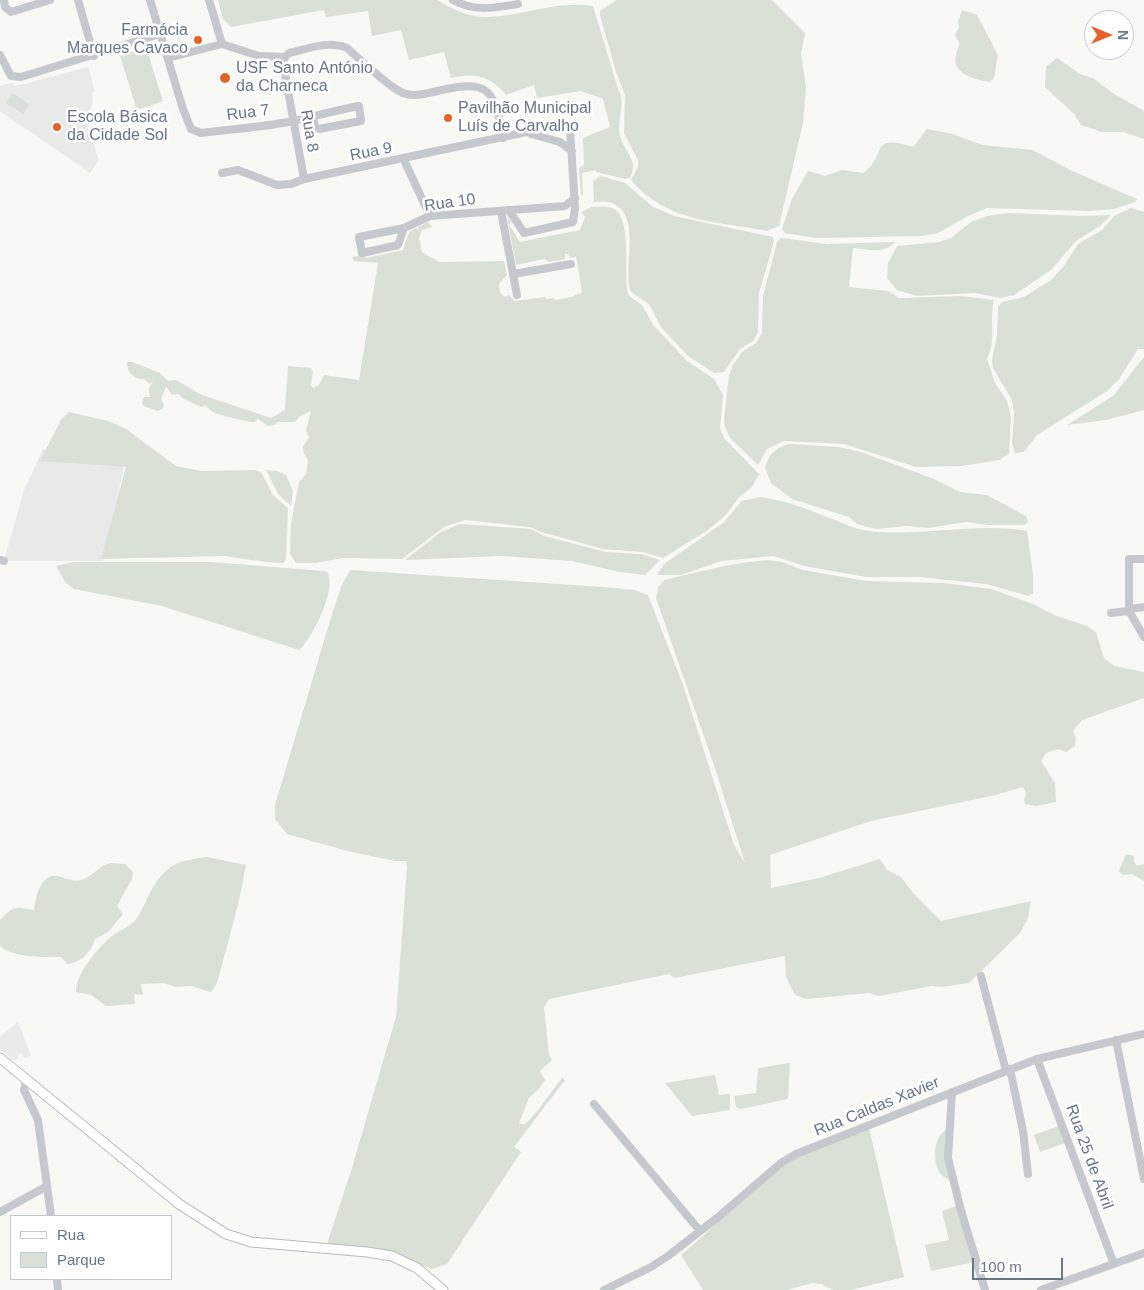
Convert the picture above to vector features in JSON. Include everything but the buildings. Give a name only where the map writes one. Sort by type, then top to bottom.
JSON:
[{"type":"main road","points":[[0,1058],[179,1204],[226,1234],[251,1242],[368,1252],[392,1256],[417,1268],[443,1290]]},
{"type":"street","points":[[4,0],[5,7],[11,12],[50,0]]},
{"type":"street","points":[[78,0],[94,56]]},
{"type":"street","points":[[150,0],[168,58],[222,44],[259,56],[285,57],[289,53],[331,44],[339,45],[346,48],[403,93],[419,95],[460,85],[475,85],[486,91],[495,100],[503,138]]},
{"type":"street","points":[[209,0],[222,44]]},
{"type":"street","points":[[453,0],[474,8],[487,9],[518,4]]},
{"type":"street","points":[[0,55],[8,71],[15,77],[94,56],[160,34]]},
{"type":"street","name":"Rua 8","points":[[285,57],[283,63],[304,179]]},
{"type":"street","name":"Rua 7","points":[[168,58],[188,126],[195,131],[201,133],[294,121],[312,115],[359,106],[361,120],[319,129],[315,127],[312,115]]},
{"type":"street","name":"Rua 9","points":[[222,173],[238,170],[278,185],[291,184],[304,179],[404,160],[564,124],[570,128],[572,151]]},
{"type":"street","name":"Rua 9","points":[[527,133],[560,142],[572,151]]},
{"type":"street","points":[[505,211],[524,233],[573,222],[575,198],[572,151]]},
{"type":"street","points":[[404,160],[430,216]]},
{"type":"street","name":"Rua 10","points":[[404,228],[398,245],[362,253],[359,237],[404,228],[430,216],[565,206],[575,198]]},
{"type":"street","name":"Rua 10","points":[[505,211],[517,295]]},
{"type":"street","points":[[513,274],[571,264]]},
{"type":"street","points":[[1144,558],[1129,559],[1130,610],[1144,637]]},
{"type":"street","points":[[1111,613],[1144,607]]},
{"type":"street","points":[[981,976],[1023,1131],[1028,1174]]},
{"type":"street","name":"Rua Caldas Xavier","points":[[604,1290],[651,1267],[700,1231],[781,1163],[796,1154],[1038,1059],[1144,1034]]},
{"type":"street","points":[[1116,1040],[1144,1179]]},
{"type":"street","name":"Rua 25 de Abril","points":[[1038,1059],[1114,1264]]},
{"type":"street","points":[[26,1080],[24,1090],[38,1120],[51,1215]]},
{"type":"street","points":[[952,1092],[948,1158],[953,1182],[985,1290]]},
{"type":"street","points":[[594,1104],[700,1231]]},
{"type":"street","points":[[0,1212],[47,1186]]},
{"type":"street","points":[[1041,1290],[1144,1253]]},
{"type":"shaded area","name":"Escola Básica da Cidade Sol","points":[[88,67],[95,91],[93,92],[92,105],[85,118],[99,160],[90,173],[0,111],[0,86],[11,83],[17,86]]},
{"type":"shaded area","points":[[43,449],[124,467],[103,561],[4,561],[24,490]]},
{"type":"shaded area","points":[[18,1022],[31,1056],[24,1058],[22,1053],[18,1054],[18,1059],[13,1060],[0,1049],[0,1037]]},
{"type":"green space","points":[[218,0],[437,0],[461,12],[481,17],[501,16],[566,5],[593,6],[620,95],[619,126],[621,139],[632,162],[633,167],[630,178],[625,179],[596,172],[596,170],[582,173],[583,195],[581,196],[579,168],[584,165],[583,138],[610,127],[603,99],[581,91],[537,98],[534,85],[506,95],[495,83],[482,77],[467,75],[451,78],[444,52],[409,60],[401,30],[372,36],[368,11],[326,17],[324,10],[231,27],[223,19]]},
{"type":"green space","points":[[617,0],[772,0],[805,33],[801,54],[806,87],[803,123],[779,226],[767,231],[694,218],[660,205],[631,180],[638,167],[638,160],[624,133],[625,95],[616,72],[600,15],[600,11]]},
{"type":"green space","points":[[962,10],[977,15],[998,55],[994,78],[990,82],[966,75],[957,67],[955,62],[959,43],[955,35],[959,27],[958,22]]},
{"type":"green space","points":[[146,47],[163,101],[137,110],[120,56]]},
{"type":"green space","points":[[1057,58],[1080,74],[1093,78],[1111,92],[1144,111],[1144,139],[1123,132],[1102,132],[1081,125],[1074,114],[1045,87],[1046,67]]},
{"type":"green space","points":[[12,93],[29,104],[23,114],[6,103]]},
{"type":"green space","points":[[927,129],[953,134],[982,145],[1033,150],[1072,171],[1137,199],[1135,202],[1114,209],[1089,211],[987,208],[968,216],[938,233],[921,236],[816,238],[785,233],[782,229],[792,199],[808,171],[825,176],[842,170],[863,173],[871,166],[884,144],[899,143],[913,147]]},
{"type":"green space","points":[[84,132],[90,138],[84,144],[78,138]]},
{"type":"green space","points":[[601,176],[625,183],[652,206],[674,216],[773,237],[774,241],[759,293],[758,332],[753,341],[740,349],[724,372],[714,373],[688,356],[661,327],[649,304],[631,292],[628,271],[630,245],[627,220],[622,211],[614,204],[594,202],[593,181]]},
{"type":"green space","points":[[592,207],[610,207],[619,214],[625,235],[629,296],[642,305],[654,326],[687,361],[714,379],[723,395],[720,428],[724,438],[759,474],[752,487],[738,498],[725,516],[708,530],[663,558],[643,552],[603,549],[541,532],[530,527],[465,520],[444,527],[402,559],[342,558],[316,563],[296,563],[290,554],[291,524],[299,482],[306,474],[308,460],[304,454],[303,446],[309,438],[306,430],[311,411],[300,416],[295,422],[278,422],[275,425],[268,426],[258,419],[251,422],[213,412],[205,405],[201,407],[182,398],[179,394],[172,395],[166,386],[161,399],[164,405],[158,411],[144,406],[142,402],[144,397],[150,397],[149,389],[153,381],[150,384],[144,379],[137,378],[128,369],[127,362],[132,362],[160,373],[168,381],[176,380],[202,395],[271,418],[285,410],[288,366],[311,368],[313,372],[311,385],[313,388],[319,385],[324,375],[359,380],[378,263],[354,261],[352,257],[362,255],[367,258],[403,250],[409,232],[416,228],[418,230],[418,227],[428,222],[432,227],[422,230],[419,238],[422,252],[439,262],[504,261],[507,275],[499,284],[500,292],[504,297],[509,295],[515,301],[545,297],[546,299],[554,298],[555,300],[572,297],[582,292],[576,257],[570,258],[568,254],[565,254],[565,259],[549,262],[544,259],[516,265],[507,217],[511,222],[509,225],[520,242],[580,230],[585,217],[581,212]]},
{"type":"green space","points":[[1131,208],[1144,212],[1144,349],[1138,349],[1119,379],[1107,391],[1037,435],[1024,452],[1015,453],[1012,444],[1014,413],[1012,400],[993,368],[992,360],[997,335],[998,307],[1002,302],[1024,297],[1051,280],[1064,266],[1078,244],[1102,230],[1114,216]]},
{"type":"green space","points":[[1009,213],[1080,216],[1111,215],[1100,226],[1076,241],[1051,270],[1014,295],[1000,298],[975,293],[917,296],[897,290],[887,278],[888,263],[897,246],[939,242],[951,238],[971,222],[987,216]]},
{"type":"green space","points":[[781,238],[827,244],[895,242],[886,249],[881,250],[853,248],[849,287],[888,291],[899,298],[961,296],[994,300],[992,345],[987,359],[995,383],[1007,401],[1011,417],[1009,454],[999,460],[961,466],[916,467],[844,444],[784,441],[767,449],[758,465],[730,438],[724,419],[729,376],[733,365],[742,352],[756,343],[762,333],[763,296],[777,242]]},
{"type":"green space","points":[[1144,357],[1144,410],[1106,420],[1067,425],[1113,396]]},
{"type":"green space","points":[[69,412],[108,421],[126,429],[176,466],[201,471],[255,470],[261,472],[273,495],[288,508],[286,560],[283,563],[279,563],[226,556],[101,559],[126,467],[40,461],[61,420]]},
{"type":"green space","points":[[790,444],[839,447],[861,452],[934,479],[960,492],[987,495],[1026,516],[1028,522],[1025,525],[988,525],[966,522],[928,528],[906,526],[877,529],[857,524],[849,517],[792,499],[771,483],[765,467],[767,462],[771,455],[780,447]]},
{"type":"green space","points":[[266,470],[277,471],[286,475],[293,491],[291,506],[278,494]]},
{"type":"green space","points":[[760,497],[811,510],[864,530],[910,532],[988,528],[1027,531],[1033,575],[1033,593],[1029,596],[986,584],[920,577],[866,577],[805,566],[773,556],[721,561],[681,575],[657,575],[664,564],[723,523],[742,501]]},
{"type":"green space","points":[[460,524],[531,529],[544,536],[606,552],[641,554],[660,560],[645,575],[620,572],[572,561],[502,556],[405,560],[441,532]]},
{"type":"green space","points":[[767,560],[782,562],[803,570],[866,581],[943,583],[991,589],[1033,604],[1054,615],[1087,626],[1096,632],[1104,658],[1114,666],[1144,672],[1144,698],[1082,720],[1073,731],[1076,738],[1075,746],[1066,752],[1058,749],[1046,753],[1041,761],[1055,783],[1056,802],[1036,806],[1025,804],[1026,793],[1023,787],[996,795],[871,821],[770,855],[771,888],[819,878],[880,859],[887,870],[901,877],[913,893],[941,921],[1031,901],[1028,918],[1020,933],[969,983],[942,987],[932,986],[879,996],[869,993],[806,999],[795,995],[786,977],[785,956],[675,978],[669,974],[549,999],[544,1007],[549,1055],[552,1060],[540,1071],[545,1080],[529,1098],[519,1123],[524,1125],[539,1109],[562,1078],[565,1080],[514,1147],[521,1152],[447,1264],[432,1269],[382,1250],[327,1244],[351,1171],[396,1017],[407,867],[406,861],[395,861],[347,851],[287,834],[275,819],[275,805],[332,614],[341,587],[350,570],[603,587],[635,590],[648,595],[683,685],[734,845],[745,863],[714,765],[656,598],[658,588],[664,580],[702,571]]},
{"type":"green space","points":[[73,562],[212,562],[323,571],[327,572],[329,589],[322,612],[310,635],[299,650],[162,606],[74,589],[65,582],[56,566]]},
{"type":"green space","points":[[1128,854],[1134,856],[1134,862],[1137,866],[1144,864],[1144,881],[1132,874],[1123,875],[1119,871],[1125,856]]},
{"type":"green space","points":[[207,857],[246,865],[238,905],[217,983],[211,992],[191,986],[176,987],[163,983],[141,984],[143,995],[134,994],[135,1004],[106,1006],[91,995],[76,992],[79,977],[89,961],[112,936],[135,921],[162,874],[181,862]]},
{"type":"green space","points":[[111,863],[125,864],[133,872],[132,879],[117,906],[123,914],[108,932],[95,939],[91,948],[82,959],[68,964],[61,957],[21,955],[0,946],[0,920],[15,908],[34,910],[40,887],[47,878],[58,876],[72,880],[81,880]]},
{"type":"green space","points":[[790,1063],[788,1099],[741,1109],[736,1107],[734,1096],[756,1093],[758,1068]]},
{"type":"green space","points":[[715,1075],[719,1095],[730,1094],[730,1110],[692,1116],[665,1083]]},
{"type":"green space","points":[[1059,1126],[1065,1143],[1040,1152],[1034,1135]]},
{"type":"green space","points":[[869,1128],[904,1277],[851,1290],[833,1290],[821,1284],[812,1283],[787,1290],[703,1290],[681,1255],[746,1196],[788,1163],[817,1148]]},
{"type":"green space","points":[[946,1129],[949,1179],[941,1174],[935,1158],[937,1142]]},
{"type":"green space","points":[[956,1206],[974,1262],[931,1271],[925,1245],[949,1240],[942,1211]]},
{"type":"place","name":"Farmácia Marques Cavaco","points":[[198,40]]},
{"type":"place","name":"USF Santo António da Charneca","points":[[225,78]]},
{"type":"place","name":"Pavilhão Municipal Luís de Carvalho","points":[[448,118]]},
{"type":"place","name":"Escola Básica da Cidade Sol","points":[[57,127]]}]
